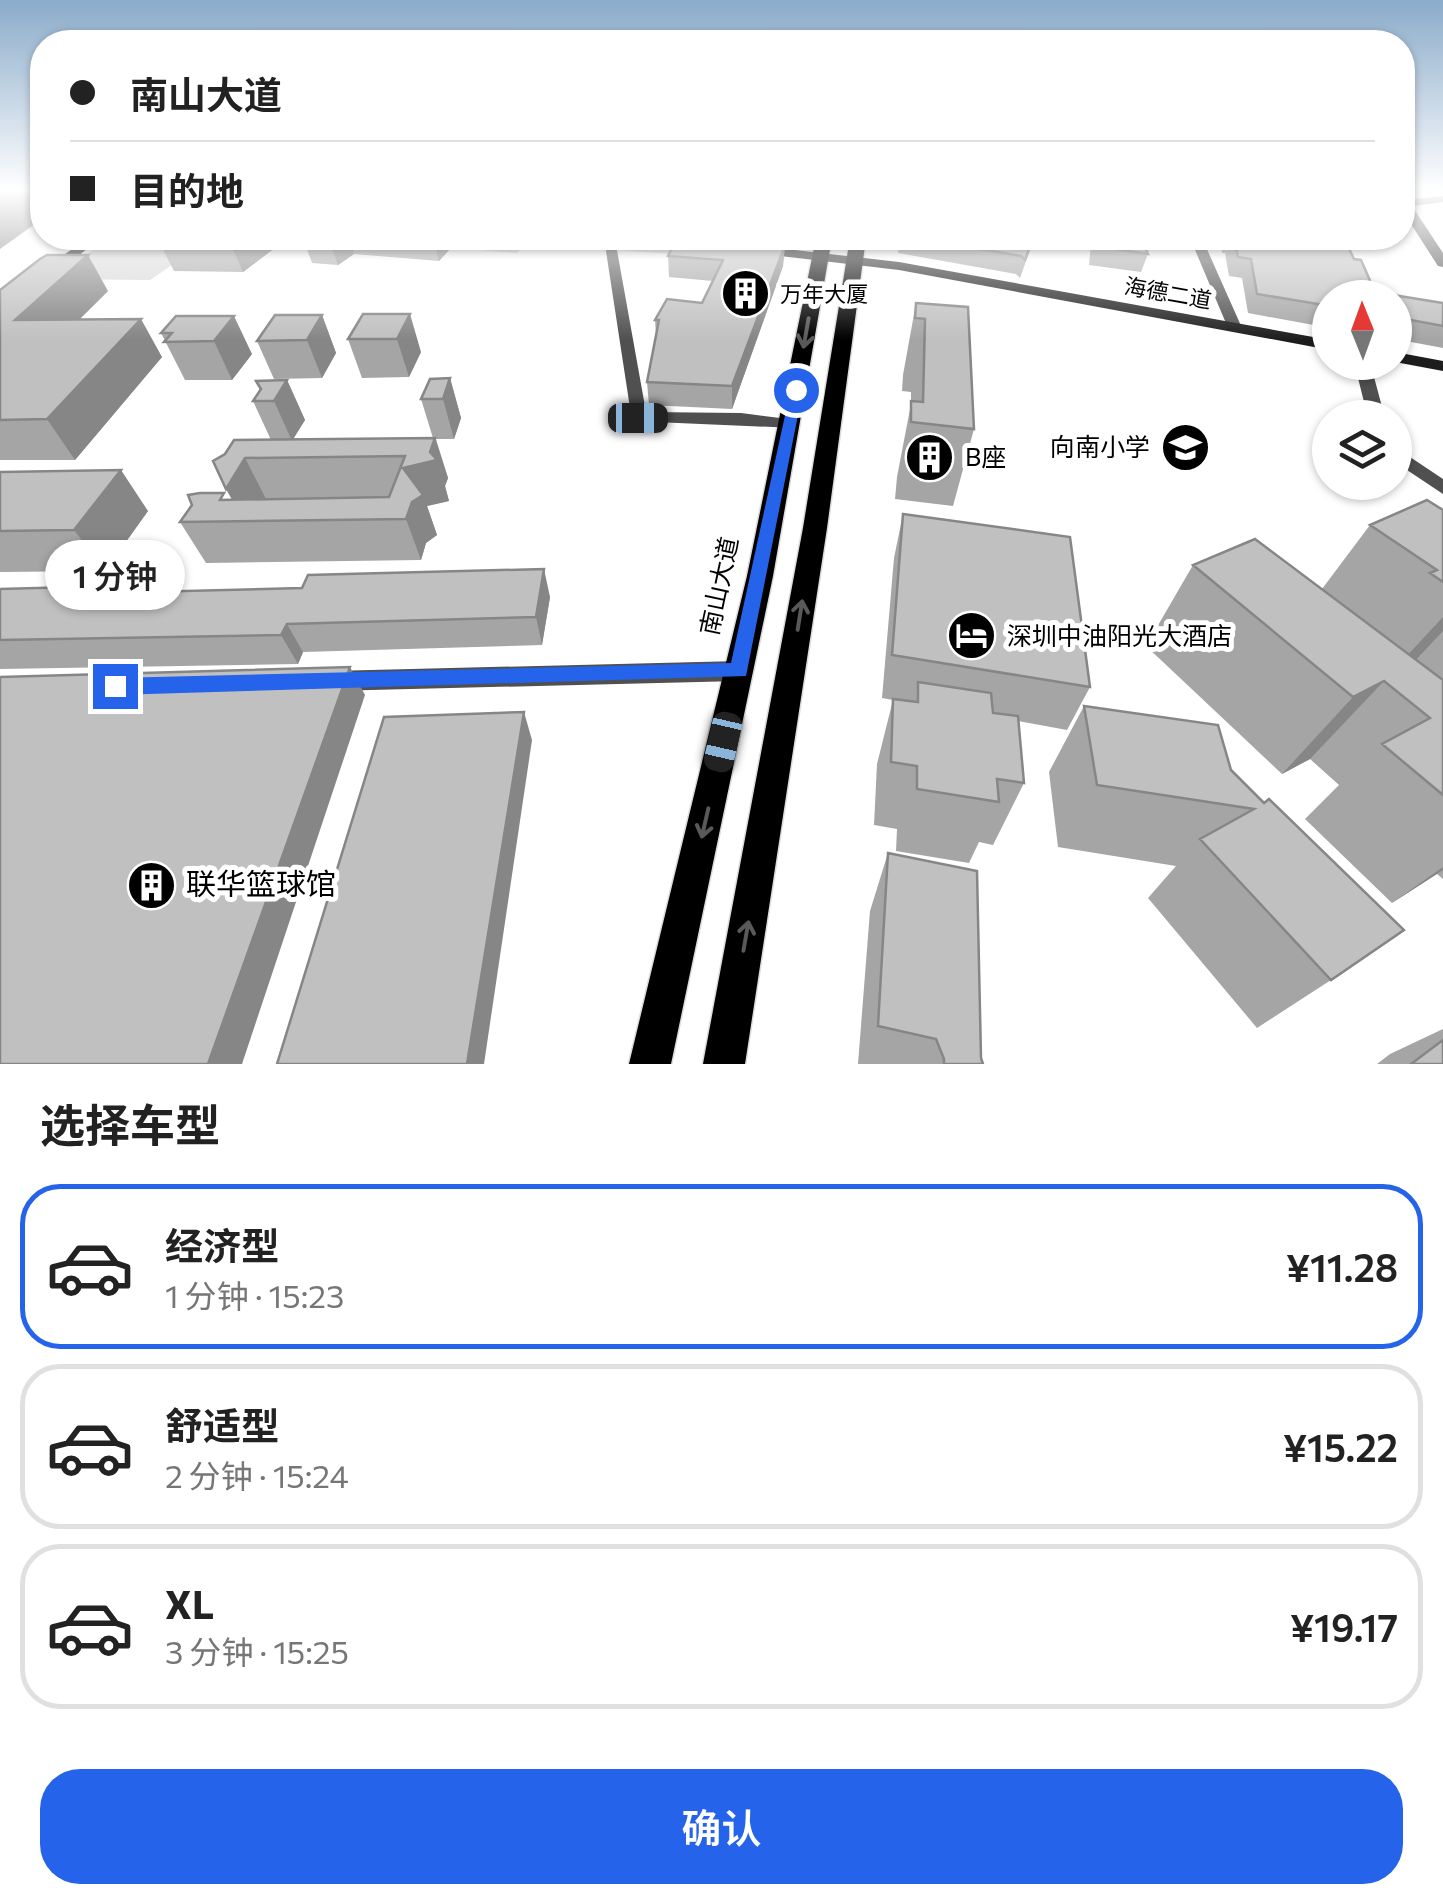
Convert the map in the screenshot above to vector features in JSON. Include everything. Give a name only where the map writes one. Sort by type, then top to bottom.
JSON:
[{"type":"main road","name":"南山大道","points":[[650,1064],[739,671],[821,250]]},
{"type":"main road","points":[[728,1053],[857,250]]},
{"type":"street","points":[[1429,242],[1443,264]]},
{"type":"street","points":[[60,250],[37,272],[75,250]]},
{"type":"street","points":[[605,250],[638,418],[742,418],[790,424]]},
{"type":"street","name":"海德二道","points":[[862,250],[1312,342]]},
{"type":"street","points":[[1201,250],[1236,328]]},
{"type":"street","points":[[1412,360],[1443,366]]},
{"type":"street","points":[[1412,465],[1443,488]]},
{"type":"street","points":[[316,682],[739,671]]},
{"type":"shaded area","points":[[93,250],[194,250],[150,280],[52,279]]},
{"type":"shaded area","points":[[614,250],[784,255],[778,261]]},
{"type":"building","points":[[671,250],[783,250],[732,386],[647,382],[659,320],[655,320],[667,299],[702,303],[723,260],[668,256]]},
{"type":"building","points":[[987,250],[1029,250],[1025,260]]},
{"type":"building","points":[[1237,250],[1350,250],[1354,259],[1361,260],[1370,280],[1312,280],[1312,303],[1257,294],[1251,259],[1238,257]]},
{"type":"building","points":[[47,255],[88,255],[15,320],[141,319],[47,419],[0,420],[0,290]]},
{"type":"building","points":[[1412,298],[1443,303],[1443,326],[1412,320]]},
{"type":"building","points":[[916,303],[968,307],[974,429],[911,422],[911,401],[923,402],[925,319],[915,318]]},
{"type":"building","points":[[363,314],[410,314],[397,339],[348,339]]},
{"type":"building","points":[[275,315],[322,315],[307,340],[257,341]]},
{"type":"building","points":[[176,316],[234,316],[214,341],[164,342],[172,333],[161,333]]},
{"type":"building","points":[[450,378],[443,399],[421,399],[430,379]]},
{"type":"building","points":[[287,380],[274,401],[253,401],[261,389],[256,381]]},
{"type":"building","points":[[435,438],[430,452],[437,460],[403,468],[423,495],[412,502],[406,519],[180,522],[192,505],[188,495],[200,493],[224,493],[220,500],[389,497],[405,456],[245,458],[226,489],[213,461],[225,454],[234,440]]},
{"type":"building","points":[[121,470],[74,530],[0,531],[0,472]]},
{"type":"building","points":[[1427,500],[1443,510],[1443,582],[1430,573],[1437,570],[1370,525]]},
{"type":"building","points":[[903,514],[1070,537],[1090,687],[892,655]]},
{"type":"building","points":[[1255,539],[1443,680],[1443,795],[1382,744],[1430,718],[1384,681],[1353,697],[1193,565]]},
{"type":"building","points":[[544,569],[536,617],[287,624],[281,635],[0,640],[0,589],[110,586],[106,593],[302,588],[308,575]]},
{"type":"building","name":"联华篮球馆","points":[[350,667],[208,1064],[0,1064],[0,677]]},
{"type":"building","points":[[918,682],[991,693],[993,713],[1018,716],[1024,783],[997,779],[999,802],[917,789],[917,766],[891,762],[893,699],[918,702]]},
{"type":"building","points":[[1084,706],[1218,725],[1231,770],[1264,803],[1269,799],[1404,930],[1331,980],[1200,839],[1254,809],[1097,785]]},
{"type":"building","points":[[524,712],[467,1064],[277,1064],[384,717]]},
{"type":"building","points":[[888,853],[977,871],[983,1064],[944,1064],[936,1039],[878,1026]]},
{"type":"building","points":[[1443,1040],[1443,1064],[1411,1064]]},
{"type":"place","name":"万年大厦","points":[[745,294]]},
{"type":"place","name":"向南小学","points":[[1185,447]]},
{"type":"place","name":"B座","points":[[930,457]]},
{"type":"place","name":"深圳中油阳光大酒店","points":[[972,636]]},
{"type":"place","name":"联华篮球馆","points":[[151,885]]},
{"type":"route","points":[[115,686],[739,671],[796,390]]}]
